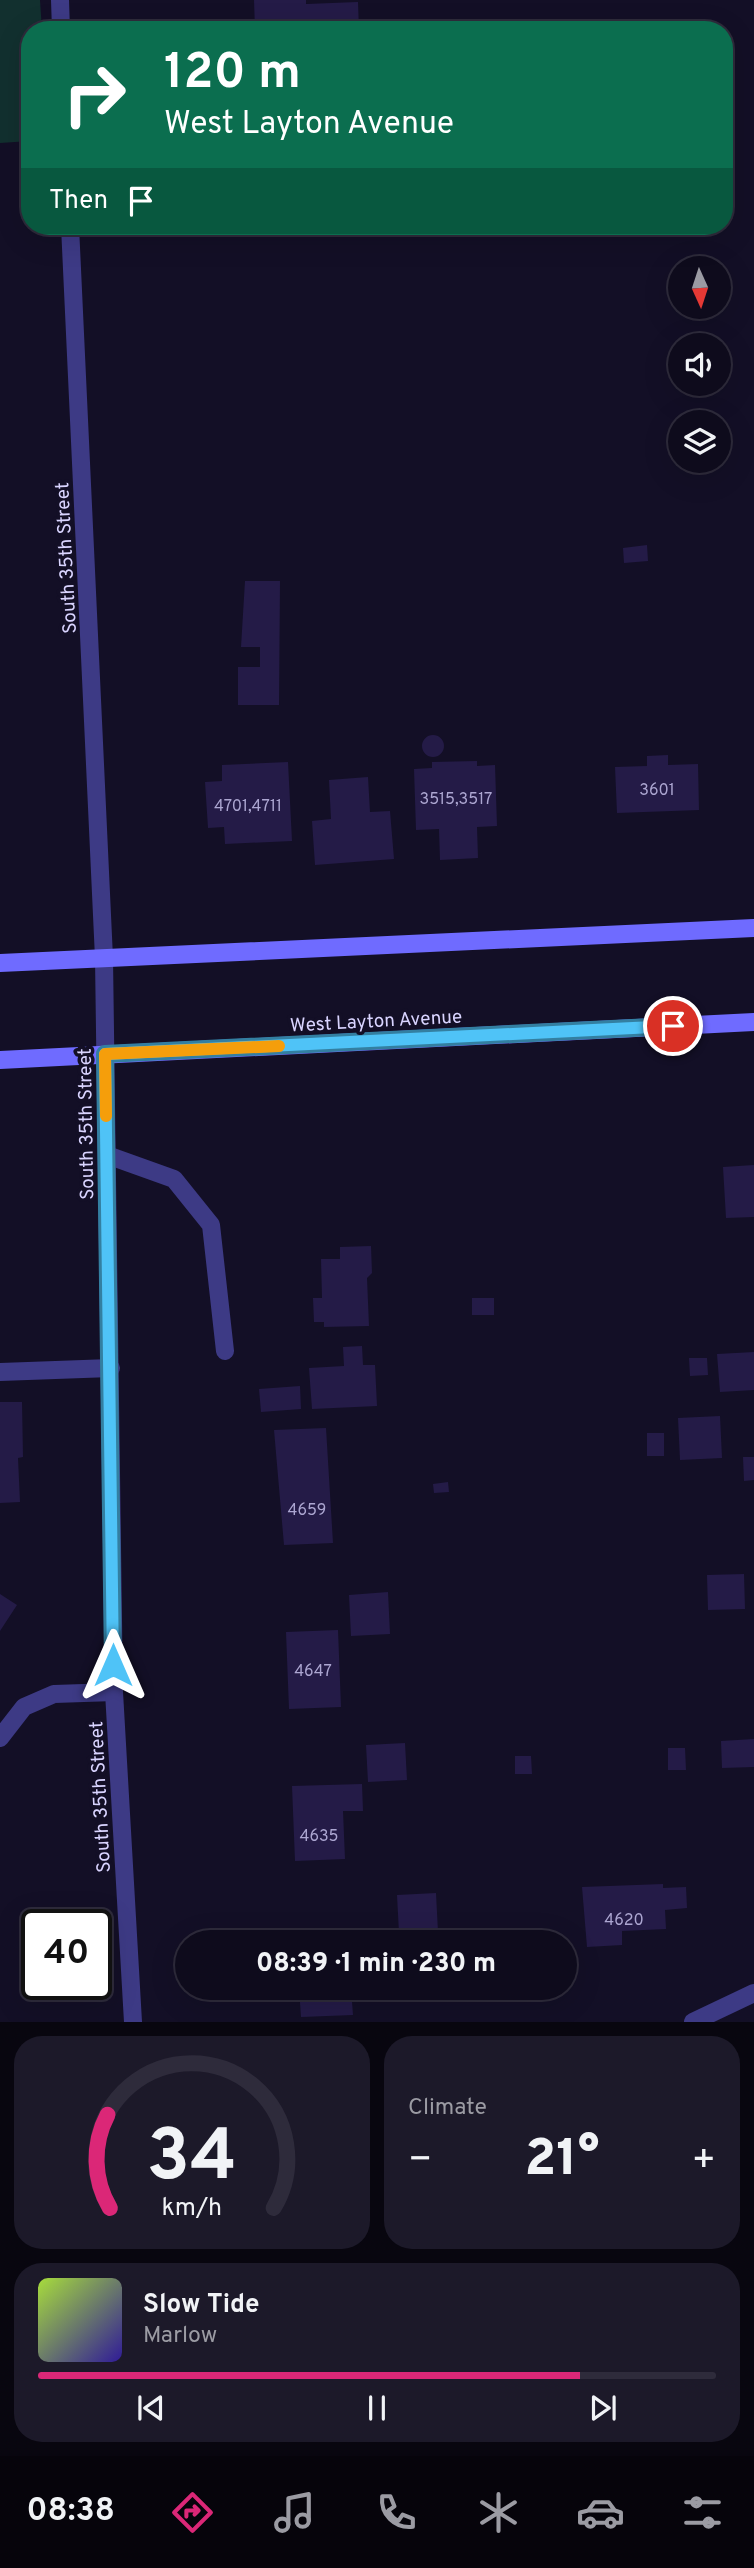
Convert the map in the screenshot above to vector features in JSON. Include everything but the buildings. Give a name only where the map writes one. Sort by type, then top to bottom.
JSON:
[{"type":"main road","points":[[0,963],[754,928]]},
{"type":"main road","name":"West Layton Avenue","points":[[0,1060],[754,1022]]},
{"type":"street","points":[[60,0],[61,21]]},
{"type":"street","name":"South 35th Street","points":[[70,235],[104,958],[114,1692],[133,2022]]},
{"type":"street","points":[[107,1155],[174,1179],[211,1225],[225,1351]]},
{"type":"street","points":[[0,1372],[111,1367]]},
{"type":"street","points":[[0,1738],[24,1707],[54,1694],[114,1692]]},
{"type":"street","points":[[693,2022],[754,1993]]},
{"type":"green space","points":[[0,0],[40,0],[41,21],[21,21],[21,142],[0,143]]},
{"type":"slow traffic","points":[[106,1116],[105,1054],[279,1046]]},
{"type":"route","points":[[113,1665],[105,1054],[673,1026]]}]
